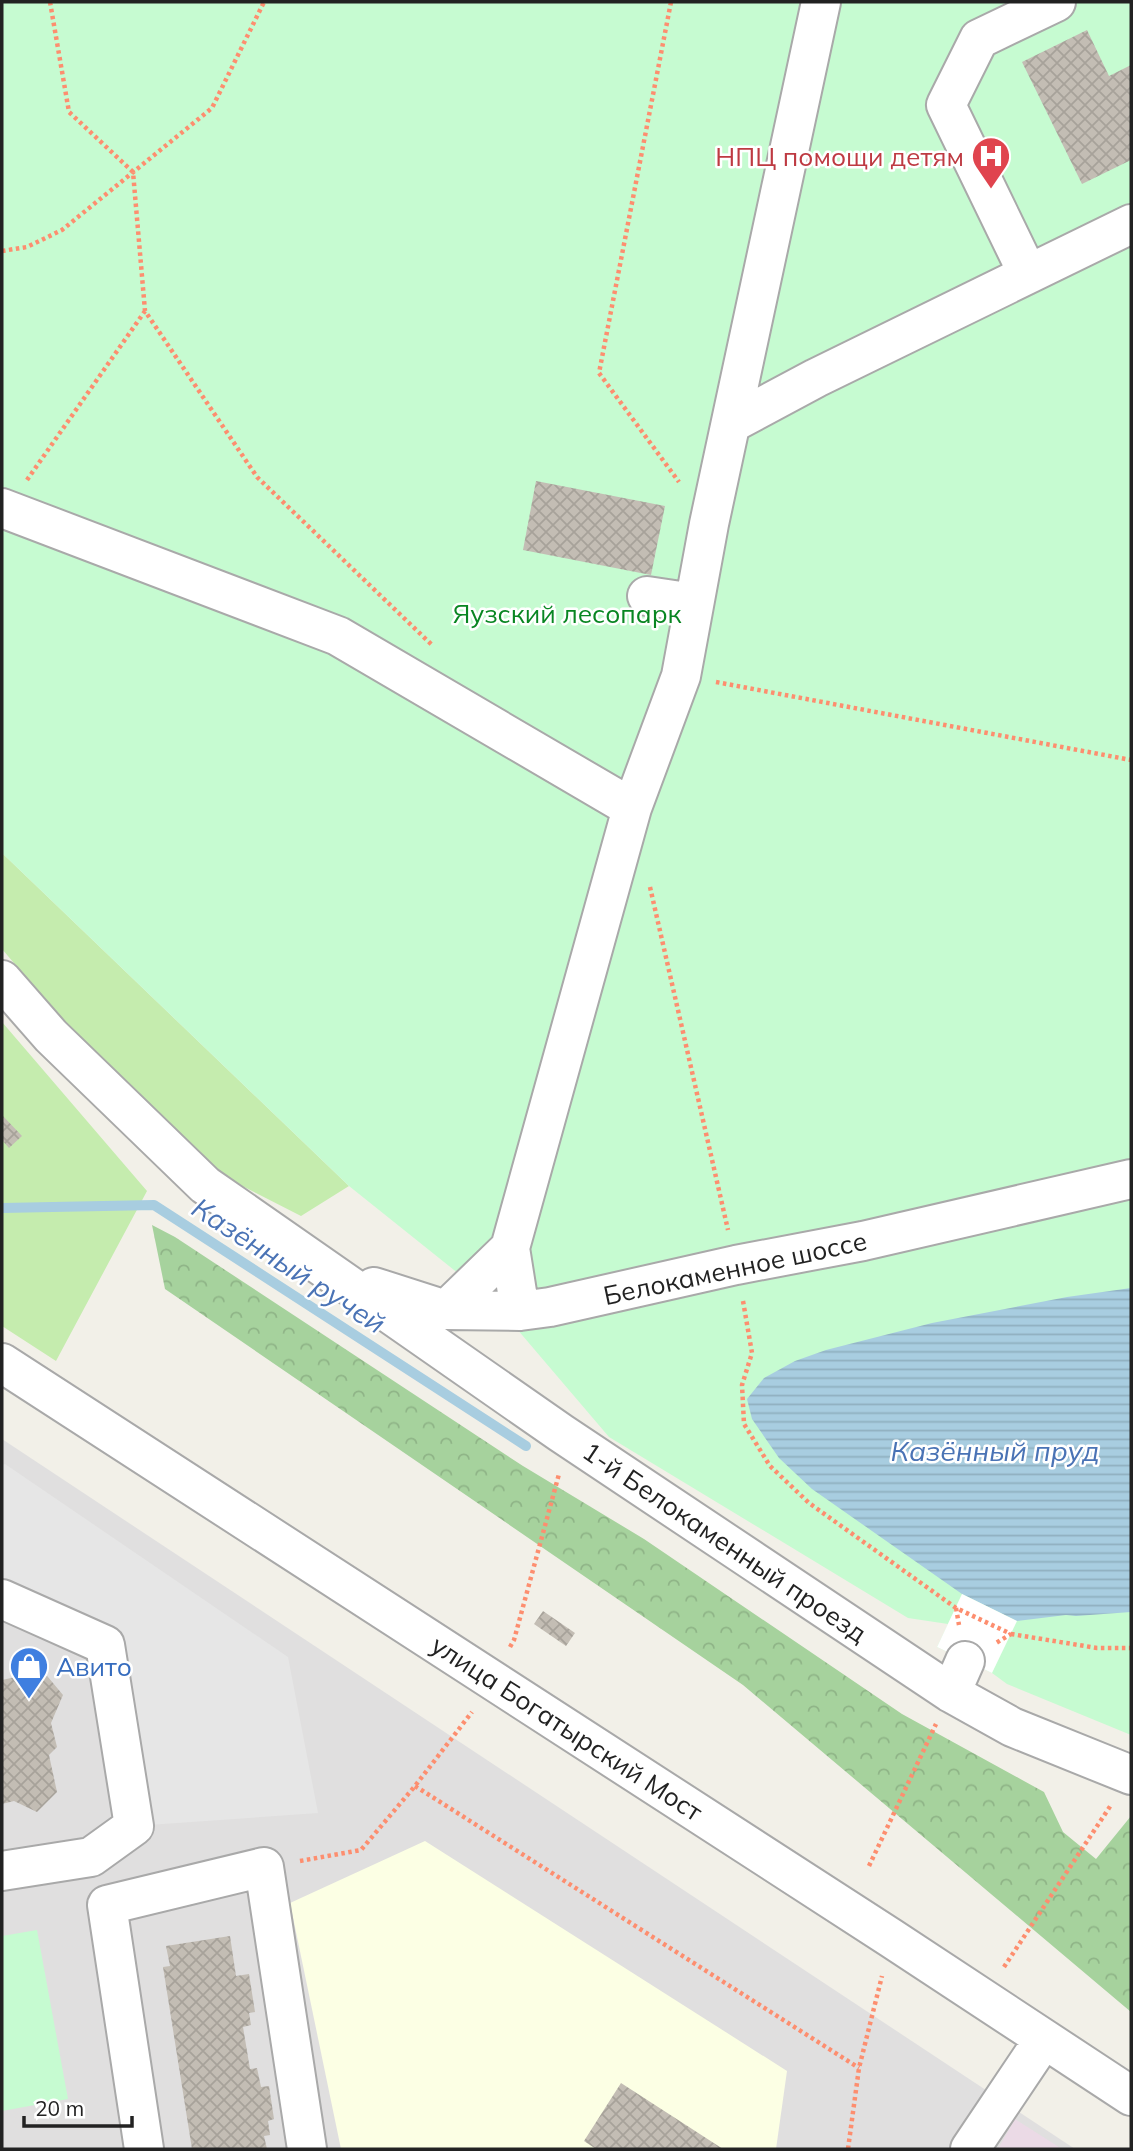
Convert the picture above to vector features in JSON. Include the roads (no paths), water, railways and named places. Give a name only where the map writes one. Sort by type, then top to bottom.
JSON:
[{"type":"street","points":[[520,1311],[510,1248],[632,808],[681,676],[709,524],[821,2]]},
{"type":"street","points":[[1028,274],[946,105],[979,38],[1056,2]]},
{"type":"street","points":[[732,423],[816,378],[1131,224]]},
{"type":"street","points":[[4,508],[338,636],[632,808]]},
{"type":"street","points":[[647,596],[694,603]]},
{"type":"street","points":[[2,980],[51,1037],[205,1185],[339,1276]]},
{"type":"street","name":"Белокаменное шоссе","points":[[339,1276],[446,1310],[520,1311],[863,1241],[1131,1179]]},
{"type":"street","points":[[446,1310],[510,1248]]},
{"type":"street","name":"1-й Белокаменный проезд","points":[[339,1276],[569,1438],[958,1677],[1012,1727],[1124,1786]]},
{"type":"street","name":"улица Богатырский Мост","points":[[2,1363],[1131,2096]]},
{"type":"street","points":[[2,1599],[105,1645],[134,1826],[91,1857],[2,1871]]},
{"type":"street","points":[[91,1857],[107,1905],[144,2149]]},
{"type":"street","points":[[107,1905],[264,1867],[307,2149]]},
{"type":"street","points":[[970,2149],[1044,2039]]},
{"type":"water","name":"Казённый пруд","points":[[1131,1288],[1131,1612],[1066,1615],[1017,1621],[962,1594],[812,1489],[779,1458],[752,1419],[747,1399],[764,1378],[795,1361],[826,1350],[932,1323],[1067,1297]]},
{"type":"waterway","name":"Казённый ручей","points":[[2,1208],[154,1205],[526,1446]]},
{"type":"place","name":"НПЦ помощи детям","points":[[991,190]]},
{"type":"place","name":"Авито","points":[[29,1700]]},
{"type":"park label","name":"Яузский лесопарк","points":[[567,613]]}]
